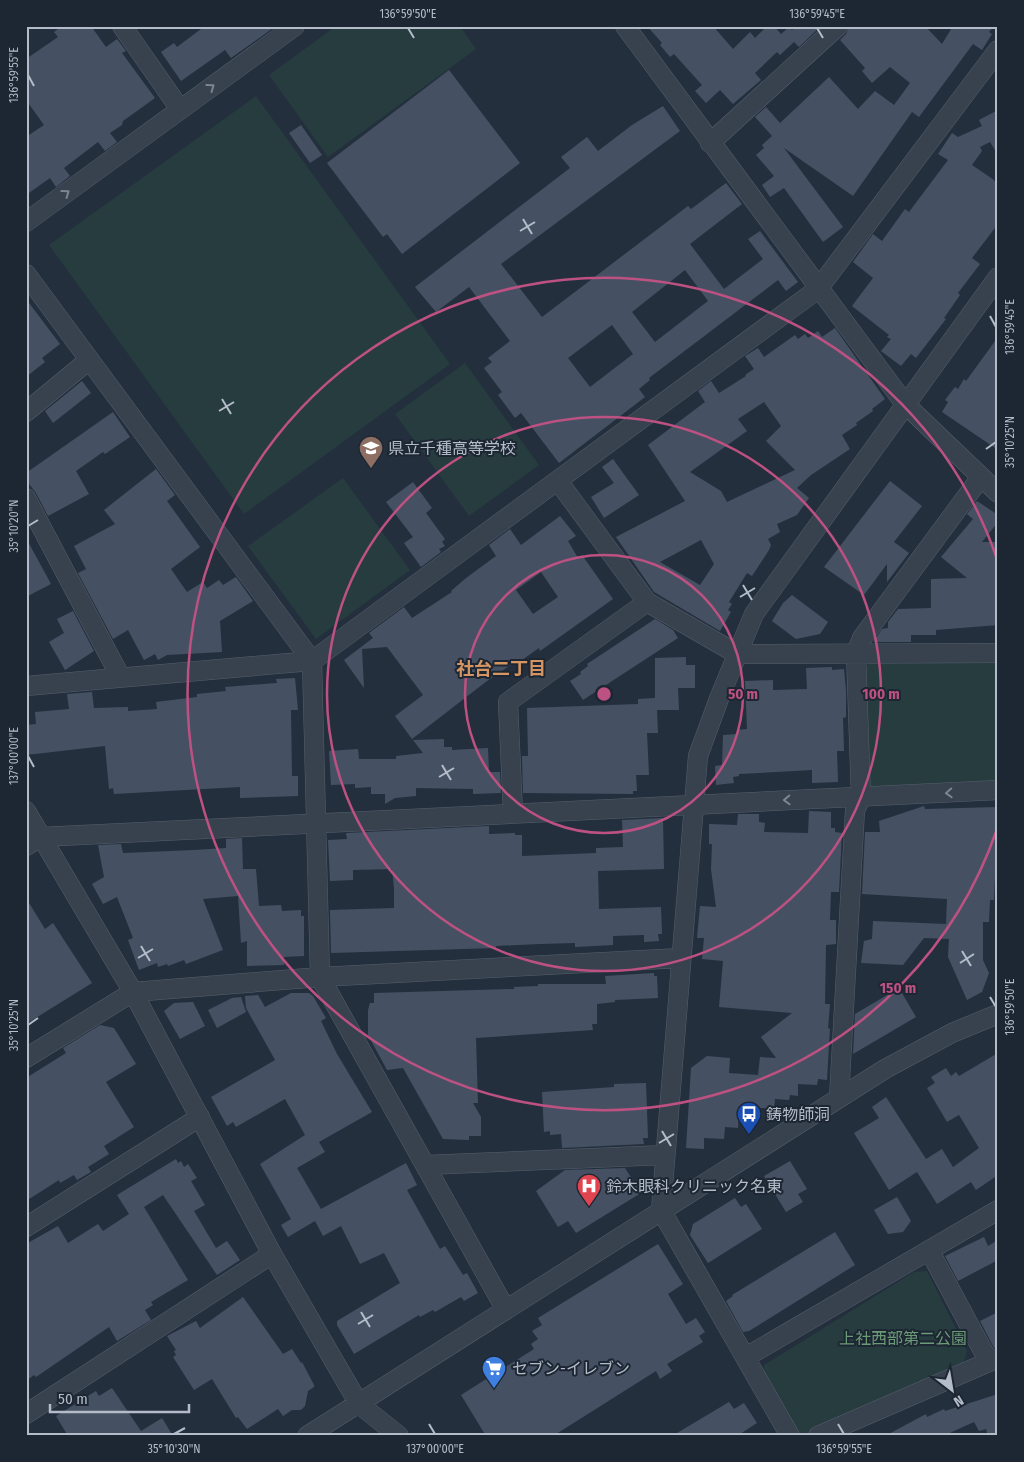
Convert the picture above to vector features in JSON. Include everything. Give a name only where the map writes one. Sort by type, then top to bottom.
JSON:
[{"type":"street","points":[[122,26],[180,109]]},
{"type":"street","points":[[26,222],[295,26]]},
{"type":"street","points":[[625,26],[905,404],[998,493]]},
{"type":"street","points":[[710,143],[838,26]]},
{"type":"street","points":[[26,686],[312,661],[818,289],[998,50]]},
{"type":"street","points":[[26,274],[312,661],[320,977],[506,1310]]},
{"type":"street","points":[[790,1436],[661,1210],[698,756],[754,614],[998,277]]},
{"type":"street","points":[[26,412],[89,360]]},
{"type":"street","points":[[838,1098],[855,810],[861,798],[856,654],[862,638],[981,477]]},
{"type":"street","points":[[558,481],[647,602],[737,654],[998,653]]},
{"type":"street","points":[[26,498],[121,678]]},
{"type":"street","points":[[513,813],[508,702],[647,602]]},
{"type":"street","points":[[33,841],[513,813],[861,798],[998,790]]},
{"type":"street","points":[[26,812],[33,841],[133,992],[272,1254],[359,1404],[399,1436]]},
{"type":"street","points":[[26,1058],[133,992],[320,977],[681,958]]},
{"type":"street","points":[[307,1436],[885,1069],[952,1033],[998,1014]]},
{"type":"street","points":[[26,1227],[200,1117]]},
{"type":"street","points":[[425,1165],[665,1155]]},
{"type":"street","points":[[746,1357],[998,1210]]},
{"type":"street","points":[[818,1436],[993,1360],[929,1250]]},
{"type":"street","points":[[26,1414],[272,1254]]},
{"type":"green space","points":[[336,26],[460,26],[476,49],[328,157],[269,75]]},
{"type":"green space","points":[[256,96],[450,364],[244,514],[49,245]]},
{"type":"green space","points":[[465,363],[539,465],[469,516],[395,414]]},
{"type":"green space","points":[[343,478],[410,570],[316,639],[248,546]]},
{"type":"green space","points":[[998,662],[998,781],[864,787],[862,668],[870,663]]},
{"type":"green space","name":"上社西部第二公園","points":[[927,1271],[967,1351],[963,1365],[811,1436],[796,1436],[763,1375],[764,1365],[914,1272]]},
{"type":"building","points":[[62,26],[91,26],[106,47],[117,39],[126,51],[122,53],[155,98],[110,133],[117,142],[105,151],[98,142],[64,168],[70,176],[56,187],[50,178],[26,195],[26,137],[44,125],[26,100],[26,59],[58,37],[54,32]]},
{"type":"building","points":[[205,26],[276,26],[231,58],[225,50],[181,81],[161,52],[174,43],[177,47]]},
{"type":"building","points":[[647,26],[713,26],[733,49],[750,32],[755,38],[767,26],[774,26],[781,34],[789,27],[792,30],[796,26],[821,26],[799,47],[794,42],[780,55],[777,52],[755,73],[761,80],[733,104],[720,90],[706,103],[695,91],[702,85],[674,54],[670,57],[660,45],[662,43]]},
{"type":"building","points":[[849,26],[925,26],[942,44],[953,26],[994,26],[989,32],[992,34],[982,50],[973,44],[919,117],[912,112],[853,196],[784,148],[843,227],[823,242],[784,188],[770,197],[762,185],[774,176],[756,155],[764,148],[762,145],[772,136],[755,117],[766,107],[780,123],[829,77],[858,109],[875,91],[894,105],[910,83],[890,67],[872,83],[862,71],[865,68],[840,40],[846,34]]},
{"type":"building","points":[[449,70],[520,163],[402,254],[387,234],[383,237],[327,163]]},
{"type":"building","points":[[663,106],[680,131],[501,264],[542,317],[688,206],[691,209],[726,183],[742,204],[690,244],[724,289],[763,259],[748,239],[760,231],[798,282],[786,291],[778,280],[649,378],[650,380],[639,389],[645,397],[559,463],[521,413],[515,418],[498,395],[502,392],[484,368],[492,362],[488,358],[510,341],[469,287],[436,312],[415,287],[570,168],[561,157],[587,137],[598,151],[632,125]],"holes":[[[685,270],[708,301],[655,342],[632,312]],[[612,325],[633,354],[590,387],[568,358]]]},
{"type":"building","points":[[998,110],[998,155],[990,142],[980,147],[982,151],[972,165],[994,180],[998,188],[998,224],[972,258],[980,264],[958,293],[960,295],[944,318],[946,319],[916,358],[911,354],[901,366],[881,351],[891,339],[887,337],[889,335],[852,306],[873,278],[853,262],[873,234],[882,241],[905,209],[909,212],[948,160],[938,154],[952,133],[958,137],[982,126],[979,120]]},
{"type":"building","points":[[301,125],[322,155],[310,163],[289,133]]},
{"type":"building","points":[[26,299],[60,344],[42,358],[45,362],[26,377]]},
{"type":"building","points":[[835,328],[885,399],[872,409],[873,411],[856,423],[857,425],[842,435],[850,449],[811,475],[797,488],[809,498],[797,515],[777,524],[780,532],[768,539],[771,545],[769,550],[752,576],[747,573],[729,602],[732,604],[728,610],[731,612],[720,631],[654,592],[616,537],[685,501],[648,445],[705,402],[698,391],[711,381],[719,393],[746,376],[754,369],[745,356],[758,348],[764,357],[795,335],[798,339],[805,334],[808,338],[818,331],[822,337]],"holes":[[[764,402],[781,426],[766,441],[795,470],[727,502],[721,491],[690,472],[747,431],[738,419]],[[701,540],[714,564],[700,585],[660,562]]]},
{"type":"building","points":[[998,337],[998,450],[942,412],[948,402],[945,400],[955,387],[958,389],[964,379],[966,381]]},
{"type":"building","points":[[82,381],[91,393],[53,423],[45,411]]},
{"type":"building","points":[[113,412],[130,437],[105,454],[103,452],[76,471],[89,494],[48,516],[36,493],[26,480],[26,473]]},
{"type":"building","points":[[613,459],[639,495],[604,518],[591,497],[614,483],[602,467]]},
{"type":"building","points":[[156,469],[175,495],[167,501],[200,547],[171,569],[187,592],[203,582],[207,588],[219,580],[223,585],[236,577],[253,601],[220,621],[222,652],[167,655],[158,660],[155,654],[144,660],[128,630],[113,639],[78,573],[86,569],[74,546],[115,524],[104,510]]},
{"type":"building","points":[[890,481],[922,506],[894,542],[909,553],[887,582],[887,564],[864,595],[824,567]]},
{"type":"building","points":[[413,482],[432,508],[426,513],[445,539],[442,542],[445,546],[439,549],[441,552],[421,567],[404,543],[413,537],[386,502]]},
{"type":"building","points":[[977,501],[998,515],[998,522],[982,542],[998,542],[998,625],[936,630],[936,635],[911,635],[911,642],[873,642],[882,629],[888,628],[888,622],[898,609],[931,608],[931,579],[967,578],[941,557],[973,519],[967,514]]},
{"type":"building","points":[[560,516],[576,536],[568,541],[578,558],[582,555],[613,599],[540,651],[539,648],[487,681],[412,739],[395,716],[423,695],[387,647],[362,649],[364,688],[344,660],[373,638],[369,633],[404,607],[412,618],[452,592],[466,578],[496,556],[489,545],[510,529],[521,545]],"holes":[[[541,572],[558,597],[533,614],[516,590]]]},
{"type":"building","points":[[26,538],[51,584],[26,597]]},
{"type":"building","points":[[792,595],[828,622],[820,634],[796,639],[772,621],[783,603]]},
{"type":"building","points":[[73,611],[94,651],[65,670],[49,642],[64,633],[57,619]]},
{"type":"building","points":[[655,619],[673,630],[678,638],[583,700],[570,681],[581,674],[580,672],[588,666],[587,664]]},
{"type":"building","points":[[686,657],[686,665],[695,665],[695,688],[678,688],[679,710],[657,710],[658,733],[647,733],[649,775],[636,775],[637,791],[633,791],[633,794],[523,793],[522,756],[528,756],[527,708],[638,704],[638,699],[655,698],[655,658]]},
{"type":"building","points":[[832,667],[832,670],[844,669],[846,690],[846,717],[843,718],[844,751],[837,751],[838,782],[812,783],[812,770],[739,774],[739,776],[733,777],[734,783],[716,785],[715,766],[722,765],[723,735],[737,734],[737,730],[747,729],[745,681],[773,680],[773,690],[807,689],[806,668]]},
{"type":"building","points":[[295,678],[298,710],[291,710],[292,776],[298,776],[298,796],[240,798],[240,787],[114,794],[113,788],[109,789],[105,746],[26,755],[26,725],[36,724],[35,712],[69,709],[67,694],[92,692],[94,708],[128,707],[128,711],[157,709],[156,702],[197,697],[197,694],[226,691],[225,687],[277,683],[276,679]]},
{"type":"building","points":[[444,739],[444,747],[452,747],[452,750],[488,748],[489,772],[500,772],[501,793],[473,794],[473,789],[416,788],[416,796],[395,798],[385,804],[385,794],[371,794],[371,787],[355,788],[355,784],[331,785],[329,751],[358,749],[359,759],[396,759],[396,756],[423,753],[413,740]]},
{"type":"building","points":[[924,806],[925,809],[998,807],[994,900],[990,900],[989,922],[983,922],[983,960],[989,973],[982,992],[967,1000],[948,957],[949,939],[924,938],[903,965],[861,963],[864,941],[872,939],[873,921],[946,924],[947,899],[862,894],[865,832],[880,832],[879,821]]},
{"type":"building","points":[[809,811],[831,812],[831,828],[835,828],[835,832],[842,833],[839,892],[831,892],[830,920],[836,920],[836,944],[826,945],[825,1004],[830,1004],[827,1080],[818,1079],[817,1085],[798,1084],[798,1096],[790,1095],[789,1100],[775,1099],[774,1109],[739,1106],[738,1128],[725,1127],[724,1139],[704,1138],[704,1149],[686,1148],[691,1068],[707,1056],[730,1058],[729,1073],[758,1075],[760,1057],[776,1058],[761,1037],[792,1013],[719,1007],[723,961],[702,959],[704,938],[697,938],[700,906],[716,907],[711,869],[712,844],[709,844],[709,824],[737,825],[738,814],[759,814],[759,822],[765,823],[764,832],[808,833]]},
{"type":"building","points":[[663,818],[664,869],[598,871],[599,909],[661,907],[662,934],[658,934],[659,941],[644,942],[644,935],[613,936],[613,945],[575,947],[575,943],[496,946],[496,948],[331,953],[330,910],[394,908],[394,888],[392,869],[353,870],[353,880],[330,881],[328,840],[347,839],[346,833],[489,826],[489,834],[515,833],[515,835],[522,835],[522,856],[596,853],[596,848],[623,847],[622,820]]},
{"type":"building","points":[[242,838],[243,869],[256,869],[259,906],[281,905],[282,911],[301,910],[301,916],[304,916],[304,956],[284,957],[284,965],[247,966],[247,941],[241,943],[238,896],[203,899],[223,950],[186,964],[184,960],[168,966],[167,964],[158,967],[157,963],[139,970],[128,940],[133,938],[117,897],[103,904],[92,884],[104,877],[98,845],[121,844],[123,853],[194,850],[226,848],[226,839]]},
{"type":"building","points":[[26,898],[45,929],[53,923],[92,983],[26,1024]]},
{"type":"building","points":[[654,973],[654,976],[657,976],[658,998],[615,1000],[615,1002],[597,1004],[597,1024],[592,1024],[593,1030],[476,1038],[478,1103],[473,1103],[481,1117],[481,1136],[469,1136],[469,1140],[443,1139],[403,1068],[387,1070],[368,1035],[368,1010],[370,1003],[374,1003],[374,993],[514,989],[514,987],[538,986],[538,984],[606,984],[605,976]]},
{"type":"building","points":[[899,988],[916,1017],[853,1054],[855,1014]]},
{"type":"building","points":[[291,993],[309,993],[313,996],[326,1018],[321,1021],[337,1054],[372,1112],[319,1142],[325,1152],[297,1168],[321,1209],[406,1163],[417,1185],[407,1190],[440,1249],[445,1246],[463,1275],[467,1273],[478,1293],[464,1301],[461,1297],[435,1312],[433,1310],[420,1317],[419,1315],[354,1354],[337,1325],[337,1321],[400,1283],[384,1253],[360,1264],[341,1226],[323,1236],[315,1221],[288,1237],[281,1225],[291,1219],[260,1164],[305,1135],[285,1099],[236,1127],[233,1122],[227,1126],[211,1097],[275,1060],[246,1008],[245,996],[258,995],[265,1007]]},
{"type":"building","points":[[241,997],[246,1012],[217,1028],[208,1010],[232,998]]},
{"type":"building","points":[[193,1002],[205,1026],[180,1039],[164,1011],[174,1003]]},
{"type":"building","points":[[100,1025],[114,1028],[136,1064],[106,1082],[134,1127],[104,1146],[109,1154],[88,1167],[91,1172],[77,1180],[74,1175],[60,1183],[59,1180],[26,1201],[26,1078],[66,1053],[63,1048]]},
{"type":"building","points":[[998,1053],[998,1175],[976,1190],[971,1182],[937,1204],[917,1172],[889,1190],[854,1133],[879,1118],[872,1107],[886,1097],[926,1159],[942,1149],[953,1167],[979,1148],[959,1115],[947,1122],[927,1088],[935,1083],[931,1077],[946,1068],[951,1076],[956,1072],[959,1076]]},
{"type":"building","points":[[646,1083],[648,1138],[643,1138],[644,1144],[562,1148],[561,1134],[550,1135],[550,1131],[544,1132],[542,1092],[614,1087],[614,1084]]},
{"type":"building","points":[[176,1159],[178,1163],[181,1161],[184,1167],[188,1164],[197,1178],[191,1181],[205,1205],[194,1211],[216,1248],[227,1241],[240,1260],[217,1275],[163,1195],[144,1207],[188,1280],[151,1302],[153,1305],[145,1310],[151,1320],[117,1341],[109,1327],[36,1377],[34,1375],[26,1381],[26,1244],[58,1226],[68,1243],[98,1224],[103,1231],[129,1214],[117,1195]]},
{"type":"building","points":[[790,1161],[807,1189],[798,1194],[803,1202],[786,1212],[764,1176]]},
{"type":"building","name":"鈴木眼科クリニック名東","points":[[625,1168],[641,1193],[576,1233],[568,1221],[558,1227],[536,1191],[565,1170]]},
{"type":"building","points":[[897,1197],[911,1221],[903,1232],[888,1234],[874,1210]]},
{"type":"building","points":[[735,1198],[741,1207],[746,1204],[762,1229],[708,1263],[690,1235],[693,1224]]},
{"type":"building","points":[[835,1232],[855,1265],[749,1331],[743,1332],[726,1301],[732,1295]]},
{"type":"building","points":[[984,1237],[988,1246],[998,1240],[998,1260],[958,1281],[945,1256]]},
{"type":"building","points":[[658,1244],[683,1284],[668,1294],[686,1324],[696,1318],[705,1332],[699,1336],[703,1342],[667,1364],[672,1371],[660,1379],[656,1371],[553,1436],[486,1436],[461,1395],[534,1349],[531,1344],[538,1339],[532,1331],[542,1325],[538,1318]]},
{"type":"building","points":[[243,1297],[283,1354],[292,1349],[302,1362],[314,1385],[308,1391],[305,1406],[301,1410],[292,1410],[283,1416],[278,1409],[247,1429],[238,1417],[236,1418],[212,1379],[194,1390],[173,1357],[176,1355],[174,1351],[176,1350],[167,1336],[196,1321],[200,1328]]},
{"type":"building","points":[[998,1312],[998,1347],[994,1348],[980,1321]]},
{"type":"building","points":[[112,1388],[141,1431],[162,1418],[173,1436],[68,1436],[56,1416],[96,1391],[99,1396]]},
{"type":"building","points":[[998,1394],[998,1436],[988,1436],[986,1429],[979,1431],[974,1422],[943,1436],[885,1436],[926,1414],[927,1417],[944,1409],[945,1411]]},
{"type":"building","points":[[729,1402],[734,1409],[744,1403],[757,1423],[737,1436],[672,1436]]},
{"type":"place","name":"県立千種高等学校","points":[[371,469]]},
{"type":"place","name":"鋳物師洞","points":[[749,1135]]},
{"type":"place","name":"鈴木眼科クリニック名東","points":[[589,1207]]},
{"type":"place","name":"セブン-イレブン","points":[[494,1389]]},
{"type":"district","name":"社台二丁目","points":[[501,669]]}]
